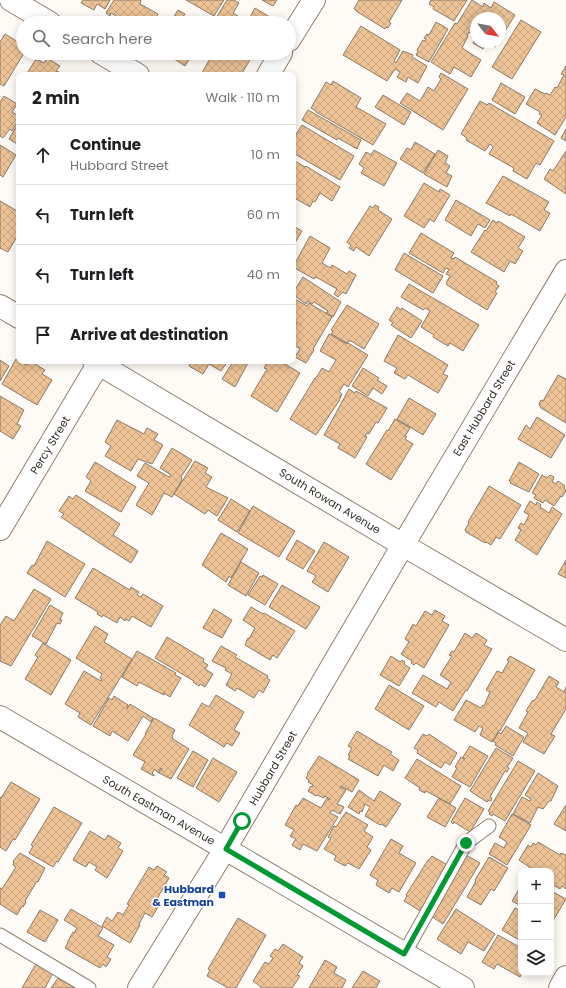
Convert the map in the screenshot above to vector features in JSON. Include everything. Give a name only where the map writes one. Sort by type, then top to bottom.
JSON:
[{"type":"street","points":[[11,0],[38,16]]},
{"type":"street","points":[[296,29],[314,0]]},
{"type":"street","points":[[112,60],[133,72]]},
{"type":"street","points":[[270,72],[277,60]]},
{"type":"street","name":"East Hubbard Street","points":[[403,545],[566,271]]},
{"type":"street","points":[[0,306],[16,315]]},
{"type":"street","name":"Percy Street","points":[[0,529],[97,364]]},
{"type":"street","name":"South Rowan Avenue","points":[[101,364],[403,545],[566,640]]},
{"type":"street","name":"Hubbard Street","points":[[139,988],[226,849],[403,545]]},
{"type":"street","name":"South Eastman Avenue","points":[[0,717],[463,988]]},
{"type":"street","points":[[560,988],[566,977]]},
{"type":"lane","points":[[404,954],[466,843],[489,826]]},
{"type":"lane","points":[[0,935],[88,988]]},
{"type":"building","points":[[83,0],[110,0],[105,9],[97,4],[94,10],[81,3]]},
{"type":"building","points":[[114,0],[141,0],[140,4],[158,14],[157,16],[116,16],[111,13],[110,16],[106,13]]},
{"type":"building","points":[[186,0],[224,0],[214,16]]},
{"type":"building","points":[[227,0],[234,0],[239,3],[233,13],[238,16],[217,16]]},
{"type":"building","points":[[262,0],[277,0],[273,6]]},
{"type":"building","points":[[359,0],[402,0],[389,22],[391,23],[388,28],[386,27],[385,29],[354,9]]},
{"type":"building","points":[[431,0],[467,0],[454,21],[433,9],[434,7],[429,4]]},
{"type":"building","points":[[472,0],[483,7],[484,3],[491,8],[494,2],[515,15],[506,29],[506,12],[470,12],[470,33],[469,32],[467,35],[468,36],[462,48],[481,60],[471,77],[454,67],[450,74],[431,62],[455,23],[457,24]]},
{"type":"building","points":[[255,8],[268,16],[251,16]]},
{"type":"building","points":[[178,10],[185,14],[184,16],[174,16]]},
{"type":"building","points":[[521,20],[541,32],[512,79],[492,67],[504,48],[506,48],[506,44]]},
{"type":"building","points":[[436,22],[448,29],[429,62],[416,55],[417,50],[423,40],[425,41],[426,39],[424,38],[427,34],[429,35]]},
{"type":"building","points":[[361,26],[400,50],[394,61],[396,63],[403,51],[413,55],[412,57],[427,66],[418,83],[408,77],[406,82],[397,77],[400,72],[395,69],[387,81],[343,55]]},
{"type":"building","points":[[5,34],[16,41],[16,60],[20,60],[4,86],[0,84],[0,42]]},
{"type":"building","points":[[35,60],[44,63],[46,60],[50,60],[60,66],[56,71],[59,72],[28,72]]},
{"type":"building","points":[[176,60],[189,60],[185,66]]},
{"type":"building","points":[[209,60],[250,60],[243,72],[203,72]]},
{"type":"building","points":[[566,66],[566,117],[555,135],[537,123],[542,115],[539,114],[540,112],[526,104],[535,89],[550,95],[555,87],[557,88],[564,75],[561,74]]},
{"type":"building","points":[[441,73],[468,89],[443,130],[400,103],[407,93],[420,101],[428,87],[434,91],[441,79],[439,77]]},
{"type":"building","points":[[333,81],[361,98],[356,107],[386,124],[373,145],[311,108],[326,82],[331,85]]},
{"type":"building","points":[[501,83],[525,97],[515,114],[492,100]]},
{"type":"building","points":[[383,95],[411,112],[404,125],[375,107]]},
{"type":"building","points":[[4,96],[16,103],[12,112],[16,114],[16,124],[12,131],[10,129],[3,138],[0,136],[0,102]]},
{"type":"building","points":[[480,101],[487,105],[489,103],[554,141],[540,165],[536,163],[527,179],[513,171],[514,168],[489,154],[493,147],[490,144],[485,151],[466,140],[467,138],[461,134]]},
{"type":"building","points":[[308,110],[361,140],[357,149],[338,138],[337,140],[302,120]]},
{"type":"building","points":[[302,125],[354,156],[340,180],[296,155],[296,134]]},
{"type":"building","points":[[16,127],[16,143],[9,139]]},
{"type":"building","points":[[566,129],[566,141],[561,138]]},
{"type":"building","points":[[415,142],[435,154],[423,173],[400,159],[407,148],[411,150]]},
{"type":"building","points":[[0,145],[16,155],[3,177],[0,175]]},
{"type":"building","points":[[374,150],[397,163],[384,186],[361,173],[364,168],[359,164],[366,152],[371,155]]},
{"type":"building","points":[[438,150],[448,156],[445,163],[450,166],[446,173],[452,176],[447,187],[424,174]]},
{"type":"building","points":[[566,151],[566,194],[544,179],[550,169],[553,171]]},
{"type":"building","points":[[296,162],[305,167],[306,166],[340,187],[332,201],[320,193],[310,207],[296,199]]},
{"type":"building","points":[[503,176],[549,202],[544,210],[550,213],[540,231],[511,214],[510,216],[486,203]]},
{"type":"building","points":[[424,183],[439,192],[440,189],[450,195],[434,222],[430,219],[424,228],[404,216]]},
{"type":"building","points":[[456,200],[490,220],[485,228],[478,224],[471,236],[445,220]]},
{"type":"building","points":[[0,201],[16,210],[16,238],[8,252],[0,248]]},
{"type":"building","points":[[375,205],[379,207],[378,210],[392,219],[369,256],[356,247],[354,251],[349,248],[351,245],[347,242],[370,206],[373,208]]},
{"type":"building","points":[[493,220],[497,223],[498,221],[525,237],[518,248],[523,251],[515,264],[510,261],[504,272],[471,252]]},
{"type":"building","points":[[296,228],[302,231],[296,241]]},
{"type":"building","points":[[421,233],[454,253],[451,258],[454,259],[455,257],[497,282],[496,284],[499,286],[495,292],[497,293],[487,310],[447,285],[446,283],[450,276],[446,274],[449,269],[446,268],[443,273],[409,253]]},
{"type":"building","points":[[310,236],[330,248],[322,263],[330,268],[332,265],[347,274],[349,271],[356,275],[346,294],[343,292],[338,297],[334,294],[337,289],[316,277],[314,279],[296,269],[296,262]]},
{"type":"building","points":[[404,253],[443,276],[433,293],[395,270]]},
{"type":"building","points":[[303,277],[341,302],[333,317],[326,313],[328,311],[314,302],[312,304],[308,301],[306,304],[296,297],[296,288]]},
{"type":"building","points":[[409,284],[479,325],[463,351],[450,343],[448,346],[433,337],[434,335],[421,327],[430,311],[425,308],[423,310],[401,297]]},
{"type":"building","points":[[296,300],[307,306],[309,303],[332,317],[306,363],[296,358],[300,349],[296,346]]},
{"type":"building","points":[[347,305],[379,324],[364,349],[351,341],[347,343],[331,334],[333,331],[331,330]]},
{"type":"building","points":[[397,307],[401,310],[402,308],[422,321],[411,338],[391,325],[393,323],[389,320]]},
{"type":"building","points":[[329,334],[368,355],[348,387],[344,384],[339,392],[342,394],[339,401],[316,435],[290,419],[322,368],[329,372],[336,360],[320,351]]},
{"type":"building","points":[[398,335],[448,365],[443,374],[448,376],[438,393],[408,375],[405,379],[394,373],[397,368],[384,361]]},
{"type":"building","points":[[16,359],[16,364],[35,364],[45,370],[42,374],[52,380],[37,405],[2,384]]},
{"type":"building","points":[[0,360],[9,366],[0,381]]},
{"type":"building","points":[[190,364],[209,364],[203,374],[189,366]]},
{"type":"building","points":[[209,364],[226,364],[221,371]]},
{"type":"building","points":[[232,364],[247,364],[235,387],[222,379]]},
{"type":"building","points":[[266,364],[285,364],[300,373],[277,412],[251,396],[267,369],[264,368]]},
{"type":"building","points":[[363,368],[379,378],[377,380],[387,386],[382,394],[373,388],[368,396],[352,386]]},
{"type":"building","points":[[558,375],[566,379],[566,423],[541,408],[539,404],[541,400],[543,401]]},
{"type":"building","points":[[349,389],[355,393],[356,391],[387,408],[378,423],[376,422],[369,434],[367,433],[365,436],[367,437],[355,458],[338,448],[340,444],[324,435]]},
{"type":"building","points":[[0,396],[24,410],[17,424],[21,426],[13,439],[0,431]]},
{"type":"building","points":[[409,398],[436,414],[423,435],[397,419]]},
{"type":"building","points":[[537,417],[565,435],[551,458],[518,439],[526,425],[530,429]]},
{"type":"building","points":[[395,419],[410,428],[405,436],[407,437],[405,439],[413,444],[391,480],[366,464]]},
{"type":"building","points":[[117,420],[144,434],[147,428],[158,434],[154,440],[163,445],[152,464],[138,459],[131,471],[105,456],[111,446],[105,442]]},
{"type":"building","points":[[172,448],[192,460],[181,477],[180,484],[172,497],[164,493],[152,515],[136,505],[149,483],[137,476],[145,463],[169,477],[171,475],[160,468]]},
{"type":"building","points":[[195,461],[208,468],[205,473],[212,477],[206,487],[228,498],[217,516],[208,510],[205,514],[174,494]]},
{"type":"building","points":[[95,462],[136,487],[121,512],[85,491],[91,481],[86,477]]},
{"type":"building","points":[[519,462],[539,474],[529,492],[510,483],[511,482],[509,481]]},
{"type":"building","points":[[542,475],[547,478],[550,475],[554,477],[552,482],[556,484],[558,481],[565,486],[564,488],[566,491],[554,506],[545,500],[543,503],[534,498],[536,495],[532,493]]},
{"type":"building","points":[[489,486],[521,505],[500,539],[496,537],[491,545],[486,542],[485,543],[465,530]]},
{"type":"building","points":[[76,495],[120,524],[113,535],[138,551],[131,563],[61,517],[64,514],[59,511],[69,496],[73,499]]},
{"type":"building","points":[[231,499],[250,511],[237,532],[218,520]]},
{"type":"building","points":[[530,501],[536,505],[537,502],[541,505],[540,507],[549,513],[552,507],[562,514],[537,555],[515,540],[521,530],[518,528],[521,523],[524,525],[529,515],[524,512]]},
{"type":"building","points":[[253,506],[295,531],[279,557],[238,533]]},
{"type":"building","points":[[221,533],[248,549],[231,578],[229,576],[226,582],[202,565]]},
{"type":"building","points":[[297,540],[315,551],[303,569],[286,559]]},
{"type":"building","points":[[47,541],[85,564],[65,597],[27,573],[32,565],[34,566]]},
{"type":"building","points":[[324,542],[349,557],[328,592],[312,582],[316,576],[307,571]]},
{"type":"building","points":[[566,560],[566,578],[558,574]]},
{"type":"building","points":[[241,562],[259,573],[246,596],[228,585]]},
{"type":"building","points":[[93,568],[130,590],[131,587],[139,592],[137,595],[141,597],[143,594],[163,606],[151,627],[132,616],[129,621],[126,619],[125,621],[120,617],[117,623],[103,615],[102,617],[97,614],[98,612],[75,598]]},
{"type":"building","points":[[263,575],[278,584],[265,605],[248,595],[260,576],[262,577]]},
{"type":"building","points":[[282,585],[320,607],[306,629],[269,607]]},
{"type":"building","points":[[34,589],[51,599],[11,666],[0,661],[0,625],[6,616],[14,621]]},
{"type":"building","points":[[50,605],[63,613],[60,619],[62,620],[60,624],[57,623],[46,644],[32,636]]},
{"type":"building","points":[[251,607],[295,631],[277,658],[273,655],[270,660],[245,645],[255,628],[243,620]]},
{"type":"building","points":[[214,609],[232,620],[222,638],[203,628]]},
{"type":"building","points":[[435,610],[445,616],[442,621],[449,625],[424,668],[416,663],[414,665],[411,663],[412,661],[401,654],[409,642],[405,639],[413,624],[416,626],[425,611],[432,615]]},
{"type":"building","points":[[95,626],[108,634],[104,642],[132,659],[91,725],[78,717],[80,713],[65,704],[84,671],[101,681],[102,680],[100,678],[102,674],[76,658]]},
{"type":"building","points":[[465,633],[472,638],[476,633],[487,640],[484,645],[492,649],[467,691],[466,690],[453,711],[439,702],[436,707],[412,693],[423,675],[447,689],[451,682],[440,675],[452,656],[449,655],[452,651],[454,652]]},
{"type":"building","points":[[167,637],[204,659],[203,662],[208,665],[205,669],[213,674],[205,687],[200,684],[199,686],[193,682],[194,681],[155,658]]},
{"type":"building","points":[[43,643],[71,660],[51,695],[25,679],[38,657],[35,655]]},
{"type":"building","points":[[221,646],[237,655],[235,657],[268,676],[267,678],[270,680],[263,693],[259,690],[254,698],[237,688],[235,691],[226,685],[232,674],[225,670],[226,668],[212,661]]},
{"type":"building","points":[[137,651],[176,673],[175,675],[181,678],[170,697],[139,682],[137,686],[122,677]]},
{"type":"building","points":[[391,656],[400,662],[402,660],[405,662],[404,664],[410,668],[399,686],[380,675]]},
{"type":"building","points":[[510,656],[535,670],[500,731],[499,730],[492,742],[480,735],[483,728],[479,726],[475,732],[454,720],[466,700],[481,708],[483,705],[484,706],[490,692],[486,690],[497,671],[502,673],[509,661],[507,660]]},
{"type":"building","points":[[549,676],[559,682],[556,687],[564,692],[566,687],[566,709],[551,734],[555,736],[544,754],[523,742],[528,733],[519,728],[528,712],[526,711],[532,701],[535,700]]},
{"type":"building","points":[[389,685],[424,706],[409,730],[375,709]]},
{"type":"building","points":[[216,695],[244,712],[234,730],[240,733],[232,746],[227,743],[224,747],[189,725],[202,703],[209,707]]},
{"type":"building","points":[[114,696],[128,705],[127,709],[130,704],[153,718],[151,722],[143,716],[128,741],[112,731],[110,736],[93,726],[109,698],[112,700]]},
{"type":"building","points":[[154,718],[175,730],[172,736],[173,739],[189,749],[171,779],[159,773],[162,769],[161,768],[158,773],[155,769],[152,773],[154,776],[141,769],[145,762],[133,755]]},
{"type":"building","points":[[506,726],[524,737],[513,756],[495,745],[496,743],[493,741],[499,732],[501,734]]},
{"type":"building","points":[[357,731],[392,752],[390,754],[399,760],[393,771],[384,765],[378,776],[348,759],[350,756],[348,755],[352,748],[348,746]]},
{"type":"building","points":[[423,734],[427,736],[429,734],[457,753],[450,765],[445,762],[441,768],[417,753],[418,750],[414,748]]},
{"type":"building","points":[[470,746],[488,756],[470,787],[452,777],[457,768],[455,767],[461,757],[465,759],[463,757]]},
{"type":"building","points":[[496,748],[513,758],[507,767],[509,768],[507,772],[505,771],[490,797],[492,798],[491,801],[489,800],[487,802],[470,791]]},
{"type":"building","points":[[193,751],[208,760],[193,787],[177,778]]},
{"type":"building","points":[[319,756],[359,780],[352,792],[341,786],[340,787],[346,790],[337,804],[344,807],[340,814],[332,810],[330,813],[338,817],[317,851],[303,844],[300,850],[292,845],[296,839],[290,836],[294,830],[285,825],[296,805],[298,806],[303,798],[321,808],[327,798],[330,800],[325,796],[324,798],[317,795],[316,796],[308,791],[313,785],[308,782],[309,780],[306,778],[308,775],[307,774]]},
{"type":"building","points":[[213,758],[237,772],[219,802],[196,788]]},
{"type":"building","points":[[417,759],[461,786],[450,804],[426,791],[425,793],[419,790],[420,788],[405,778]]},
{"type":"building","points":[[518,761],[535,771],[505,821],[493,814],[492,816],[488,811]]},
{"type":"building","points":[[538,773],[558,786],[551,801],[549,801],[543,809],[538,807],[530,823],[513,814],[522,797],[530,801],[531,799],[525,795]]},
{"type":"building","points":[[11,782],[40,799],[15,840],[13,839],[6,851],[0,847],[0,797],[1,798]]},
{"type":"building","points":[[359,790],[374,801],[380,791],[401,804],[386,827],[365,816],[370,807],[365,804],[362,812],[360,811],[359,814],[348,807]]},
{"type":"building","points":[[439,798],[456,808],[445,827],[427,817]]},
{"type":"building","points":[[465,798],[484,809],[470,832],[454,822],[453,824],[451,822]]},
{"type":"building","points":[[566,805],[566,831],[554,824]]},
{"type":"building","points":[[54,807],[82,823],[58,862],[57,861],[53,867],[29,853],[33,846],[31,845]]},
{"type":"building","points":[[346,812],[368,825],[364,831],[373,837],[367,847],[371,850],[359,869],[348,863],[345,866],[334,860],[336,856],[324,849],[331,838],[328,837],[334,826],[336,827]]},
{"type":"building","points":[[512,814],[531,825],[507,865],[489,854],[495,843],[504,848],[507,842],[499,837]]},
{"type":"building","points":[[90,831],[105,840],[108,835],[121,843],[118,848],[123,851],[107,878],[95,870],[97,867],[89,862],[86,867],[73,860]]},
{"type":"building","points":[[391,839],[403,846],[399,853],[416,863],[399,892],[392,888],[389,893],[376,885],[378,880],[370,875]]},
{"type":"building","points":[[538,842],[560,855],[561,853],[566,855],[566,889],[562,886],[560,889],[554,886],[554,868],[531,868],[519,860],[528,845],[531,847],[533,843],[536,845]]},
{"type":"building","points":[[20,853],[45,868],[17,915],[0,904],[0,888],[2,889],[16,867],[13,865],[13,861]]},
{"type":"building","points":[[464,854],[480,863],[443,924],[428,914]]},
{"type":"building","points":[[432,856],[449,866],[422,912],[404,901],[407,896],[406,895]]},
{"type":"building","points":[[489,857],[508,868],[494,891],[491,889],[481,905],[467,897]]},
{"type":"building","points":[[157,866],[167,872],[164,875],[169,878],[154,904],[158,907],[152,917],[145,913],[130,943],[102,926],[107,917],[112,921],[118,912],[123,915],[129,905],[127,904],[149,867],[154,870]]},
{"type":"building","points":[[518,891],[518,904],[512,901]]},
{"type":"building","points":[[554,893],[566,899],[554,919]]},
{"type":"building","points":[[515,908],[518,910],[518,939],[502,930]]},
{"type":"building","points":[[71,909],[103,928],[98,936],[114,945],[107,957],[111,959],[106,967],[103,964],[100,968],[65,948],[73,932],[74,933],[77,928],[64,920]]},
{"type":"building","points":[[456,909],[495,934],[484,951],[468,942],[461,954],[437,939]]},
{"type":"building","points":[[40,910],[58,920],[45,942],[27,932]]},
{"type":"building","points":[[238,918],[266,935],[236,988],[228,988],[207,976],[210,970],[208,969]]},
{"type":"building","points":[[498,935],[518,946],[518,976],[497,964],[494,969],[482,962]]},
{"type":"building","points":[[283,944],[303,957],[299,963],[303,966],[297,975],[300,976],[292,988],[261,988],[253,981],[265,962],[269,964],[273,958],[270,956],[275,949],[278,951]]},
{"type":"building","points":[[325,960],[337,967],[334,973],[346,980],[342,988],[309,988]]},
{"type":"building","points":[[36,964],[53,973],[45,988],[22,988]]},
{"type":"building","points":[[363,971],[380,981],[376,988],[352,988]]},
{"type":"building","points":[[58,978],[75,988],[51,988]]},
{"type":"place","name":"Hubbard & Eastman","points":[[222,895]]},
{"type":"route","points":[[242,821],[226,849],[404,954],[466,843]]}]
